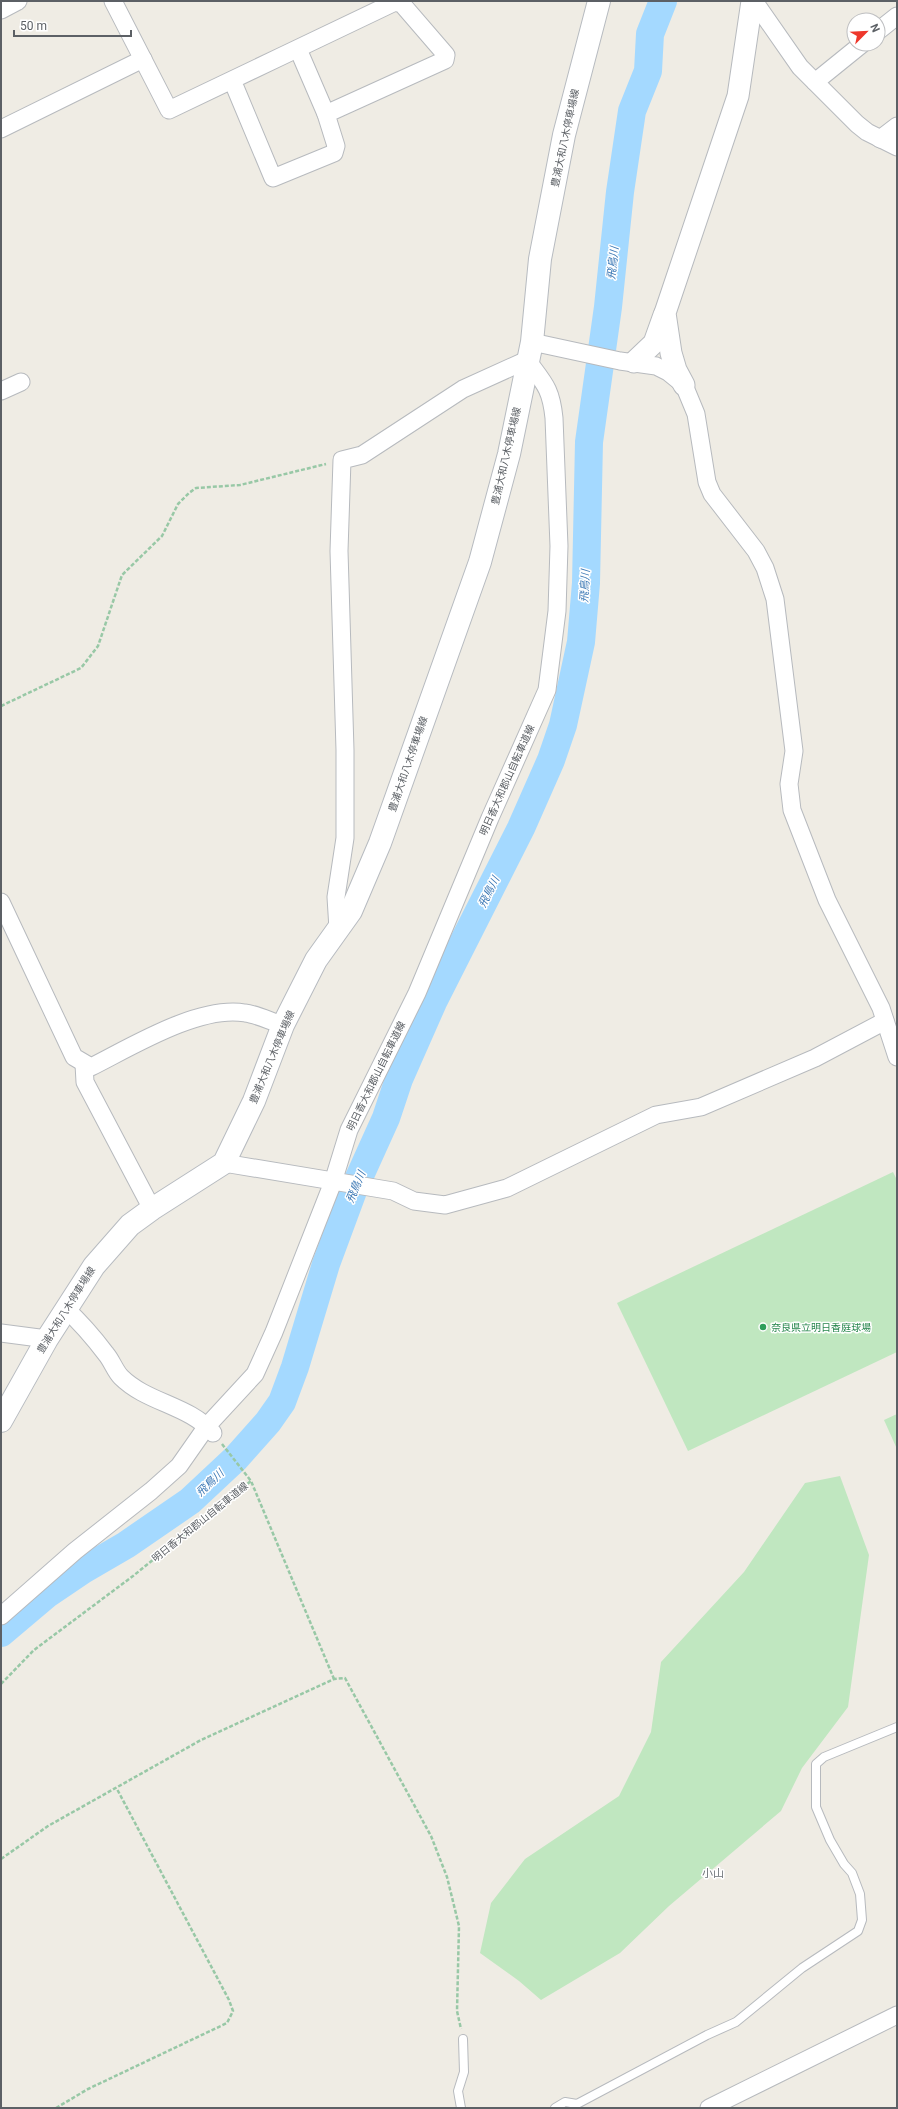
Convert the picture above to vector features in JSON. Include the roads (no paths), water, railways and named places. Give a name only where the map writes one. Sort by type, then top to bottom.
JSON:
[{"type":"main road","name":"豊浦大和八木停車場線","points":[[1,1421],[47,1339],[94,1266],[130,1226],[152,1209],[224,1163],[254,1101],[283,1025],[316,960],[351,911],[380,843],[480,562],[509,454],[535,349],[540,259],[564,135],[599,1]]},
{"type":"street","points":[[1,10],[18,1]]},
{"type":"street","points":[[113,1],[169,110],[395,2],[402,4],[446,55],[445,60],[326,114]]},
{"type":"street","points":[[627,361],[654,343],[665,313],[738,96],[753,1]]},
{"type":"street","points":[[753,1],[791,56],[815,82],[867,132],[897,147]]},
{"type":"street","points":[[886,25],[897,16]]},
{"type":"street","points":[[232,80],[274,178],[334,153],[336,146],[326,114],[298,49]]},
{"type":"street","points":[[815,82],[852,52]]},
{"type":"street","points":[[1,129],[143,59]]},
{"type":"street","points":[[880,139],[897,126]]},
{"type":"street","points":[[665,313],[671,353],[676,370],[696,414],[707,482],[712,494],[756,551],[765,568],[775,599],[794,751],[789,784],[792,810],[827,900],[876,996],[897,1057]]},
{"type":"street","points":[[338,929],[336,897],[345,838],[345,750],[339,551],[342,460],[362,455],[463,389],[535,349],[656,366],[668,372],[684,385]]},
{"type":"street","name":"明日香大和郡山自転車道線","points":[[210,1430],[256,1374],[336,1182],[348,1130],[417,992],[490,818],[547,690],[557,604],[559,546],[552,397],[546,386],[535,349]]},
{"type":"street","points":[[1,391],[21,382]]},
{"type":"street","points":[[1,902],[74,1058],[84,1064],[91,1067],[156,1034],[192,1019],[217,1014],[246,1012],[283,1025]]},
{"type":"street","points":[[224,1163],[393,1191],[414,1201],[445,1205],[507,1188],[656,1115],[701,1107],[815,1058],[885,1021]]},
{"type":"street","points":[[84,1064],[85,1082],[152,1209]]},
{"type":"street","points":[[1,1616],[75,1551],[151,1492],[180,1466],[210,1430],[166,1402],[147,1397],[121,1377],[107,1354],[66,1308]]},
{"type":"street","points":[[1,1333],[47,1339]]},
{"type":"street","points":[[709,2108],[897,2015]]},
{"type":"lane","points":[[555,2108],[565,2102],[577,2104],[707,2035],[727,2027],[802,1968],[858,1931],[862,1920],[860,1894],[852,1873],[844,1864],[830,1840],[816,1807],[816,1764],[824,1757],[897,1727]]},
{"type":"lane","points":[[461,2108],[458,2091],[464,2072],[463,2039]]},
{"type":"waterway","name":"飛鳥川","points":[[1,1633],[46,1595],[83,1570],[126,1545],[190,1501],[236,1458],[268,1422],[282,1402],[295,1367],[326,1264],[353,1191],[386,1118],[399,1079],[433,1002],[521,828],[551,760],[563,725],[581,642],[586,583],[589,442],[608,307],[620,192],[632,111],[648,71],[650,34],[663,1]]},
{"type":"place","name":"奈良県立明日香庭球場","points":[[763,1327]]},
{"type":"district","name":"小山","points":[[713,1873]]}]
